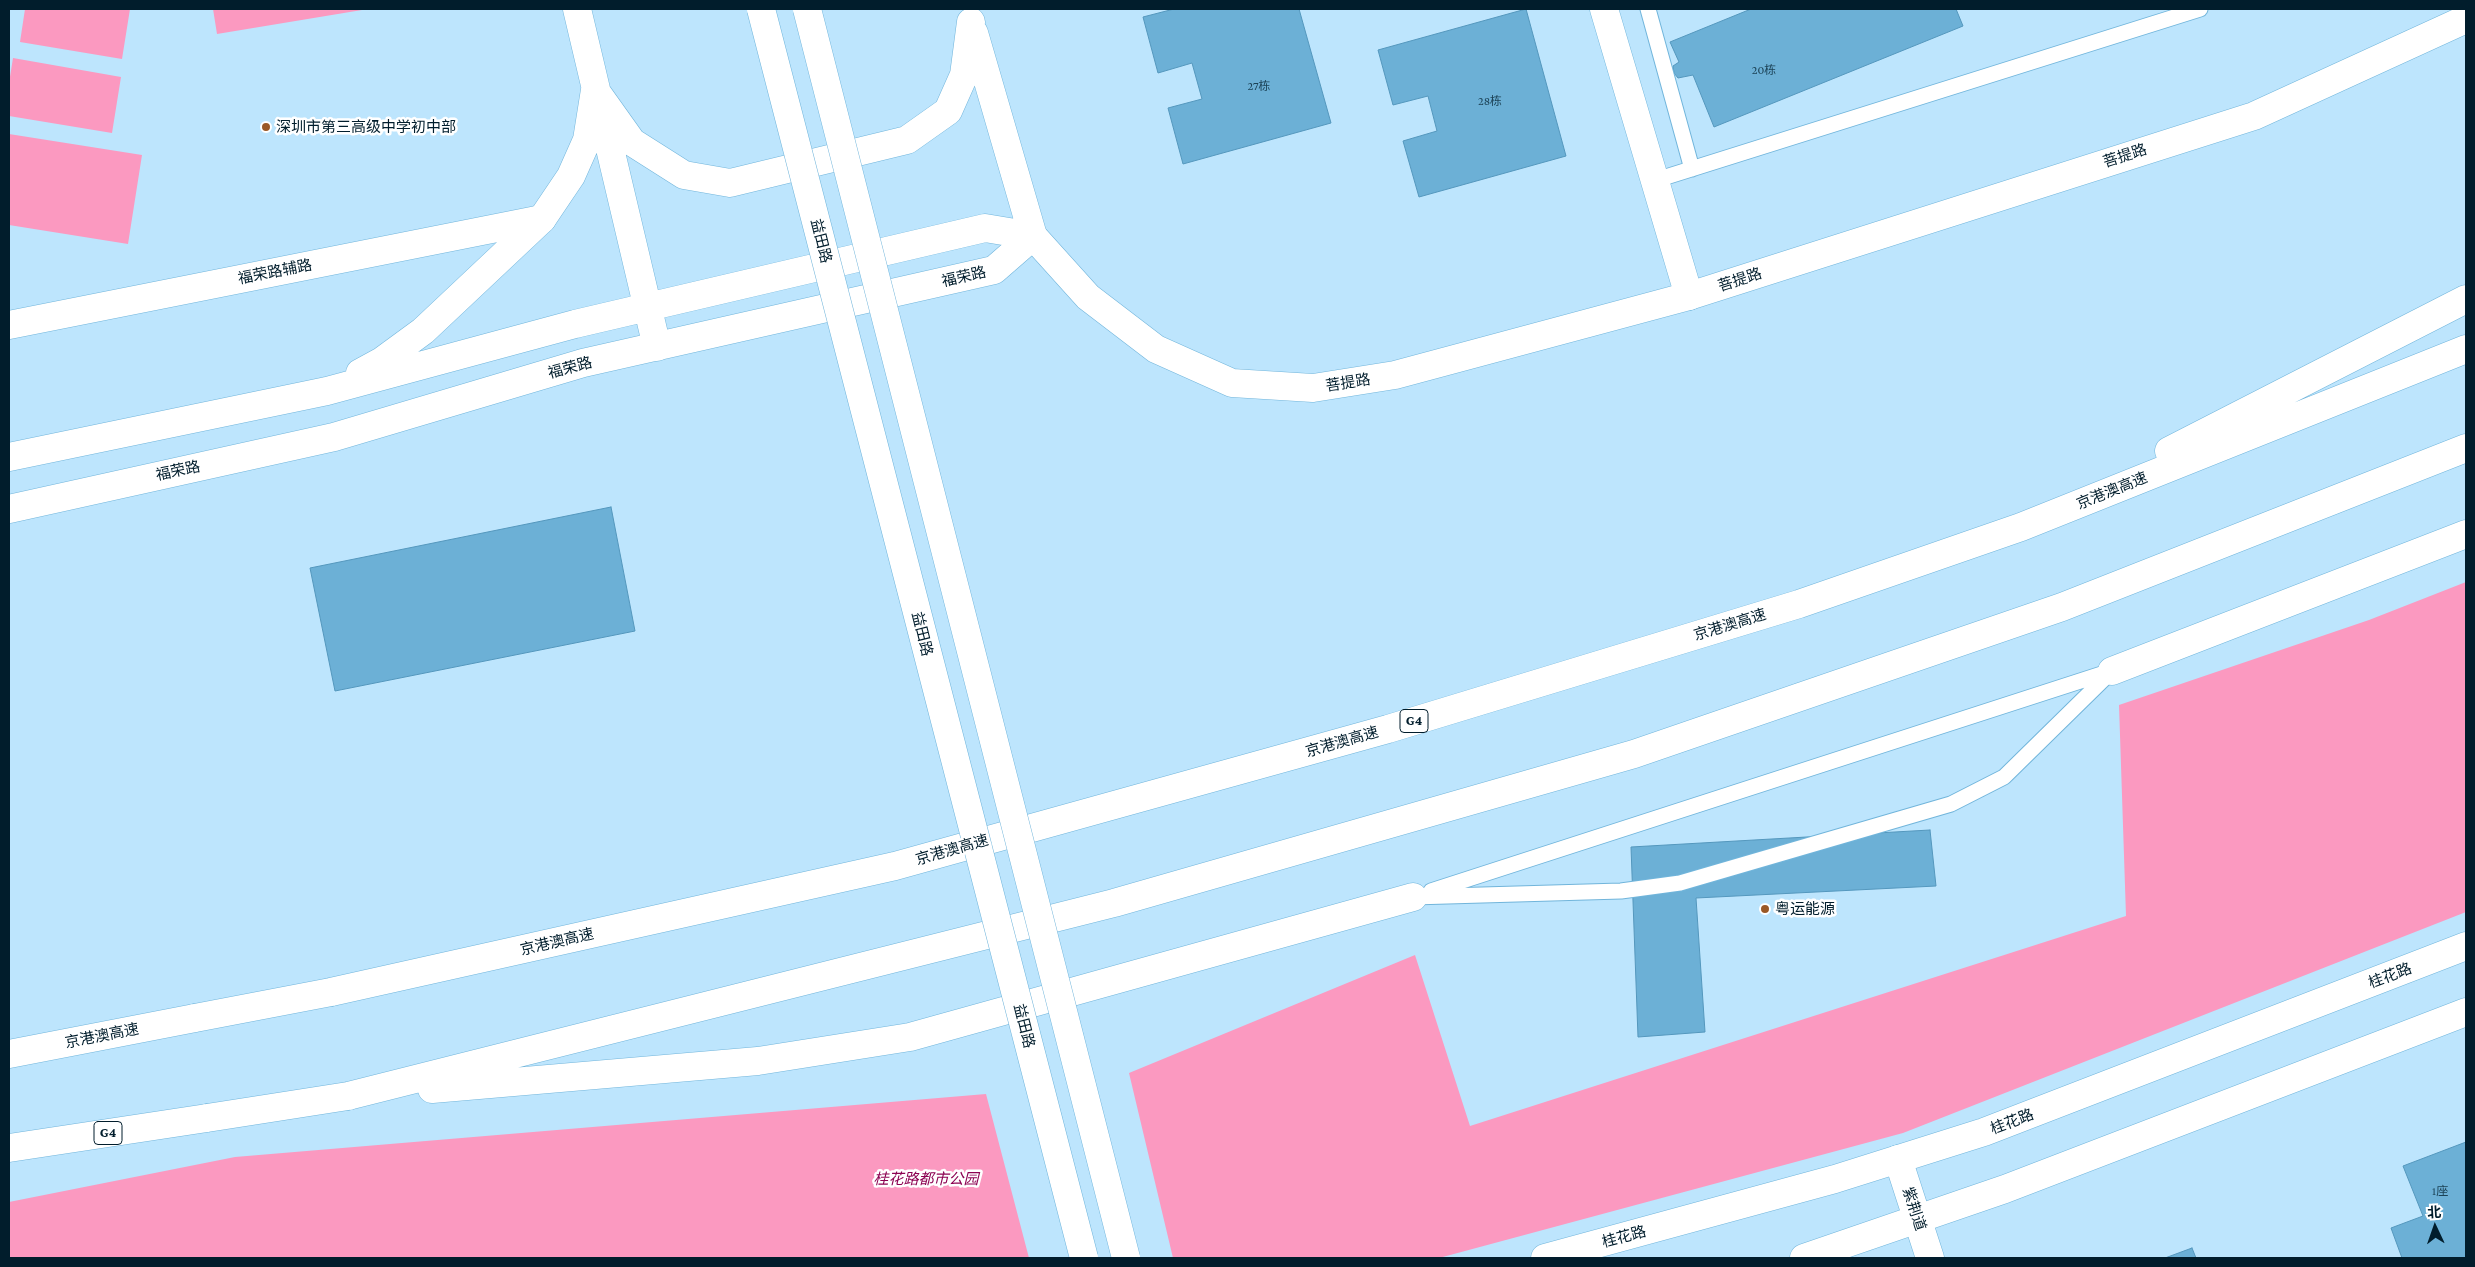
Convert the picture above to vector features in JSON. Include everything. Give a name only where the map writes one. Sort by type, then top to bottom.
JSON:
[{"type":"main road","points":[[577,9],[646,308],[657,347]]},
{"type":"main road","name":"益田路","points":[[761,9],[1084,1258]]},
{"type":"main road","points":[[807,9],[1126,1258]]},
{"type":"main road","points":[[1604,9],[1653,181],[1689,296]]},
{"type":"main road","points":[[595,90],[632,142],[684,175],[730,182],[907,140],[948,111],[964,75],[969,16]]},
{"type":"main road","points":[[9,457],[327,391],[575,324],[985,228],[1033,236],[969,16]]},
{"type":"main road","name":"菩提路","points":[[1033,236],[1088,297],[1156,350],[1232,383],[1313,388],[1395,375],[1689,296],[2254,116],[2466,18]]},
{"type":"main road","points":[[327,391],[382,361],[422,332],[542,219],[570,176],[586,140],[595,90]]},
{"type":"main road","name":"福荣路辅路","points":[[9,325],[542,219]]},
{"type":"main road","name":"福荣路","points":[[9,509],[334,437],[583,364],[994,270],[1033,236]]},
{"type":"main road","points":[[2021,527],[2466,299]]},
{"type":"main road","name":"京港澳高速","points":[[9,1054],[331,992],[895,866],[1398,726],[1799,604],[2021,527],[2466,349]]},
{"type":"main road","name":"G4","points":[[9,1148],[348,1096],[1114,903],[1634,754],[2062,607],[2466,448]]},
{"type":"main road","points":[[2112,671],[2466,534]]},
{"type":"main road","points":[[348,1096],[758,1061],[910,1037],[1413,897]]},
{"type":"main road","name":"桂花路","points":[[1545,1258],[1820,1184],[1984,1132],[2466,946]]},
{"type":"main road","points":[[1804,1258],[2005,1189],[2466,1012]]},
{"type":"main road","name":"紫荆道","points":[[1898,1159],[1930,1258]]},
{"type":"lane","points":[[1648,9],[1692,169]]},
{"type":"lane","points":[[1653,181],[2200,9]]},
{"type":"lane","points":[[1413,897],[2112,671]]},
{"type":"lane","points":[[1413,897],[1621,891],[1680,883],[1951,804],[2004,776],[2112,671]]},
{"type":"green space","points":[[25,9],[130,9],[122,59],[20,42]]},
{"type":"green space","points":[[213,9],[368,9],[217,34]]},
{"type":"green space","points":[[13,58],[121,77],[112,133],[9,116],[9,83]]},
{"type":"green space","points":[[9,134],[142,155],[128,244],[9,225]]},
{"type":"green space","points":[[2466,582],[2466,912],[1903,1133],[1439,1258],[1173,1258],[1129,1073],[1415,955],[1470,1126],[2126,916],[2119,705],[2369,620]]},
{"type":"green space","name":"桂花路都市公园","points":[[986,1094],[1029,1258],[9,1258],[9,1202],[235,1157]]},
{"type":"building","points":[[1174,9],[1299,9],[1331,123],[1183,164],[1168,108],[1202,99],[1192,63],[1158,73],[1143,17]]},
{"type":"building","points":[[1526,9],[1566,156],[1419,197],[1403,141],[1437,131],[1428,96],[1393,105],[1378,50]]},
{"type":"building","points":[[1751,9],[1956,9],[1963,26],[1714,127],[1693,75],[1678,78],[1674,73],[1673,66],[1679,62],[1670,42]]},
{"type":"building","points":[[611,507],[635,631],[335,691],[310,568]]},
{"type":"building","points":[[1930,830],[1936,886],[1696,898],[1705,1032],[1638,1037],[1631,847]]},
{"type":"building","points":[[2466,1142],[2466,1258],[2402,1258],[2391,1228],[2423,1216],[2403,1166]]},
{"type":"building","points":[[2192,1248],[2196,1258],[2165,1258]]},
{"type":"place","name":"深圳市第三高级中学初中部","points":[[266,127]]},
{"type":"place","name":"粤运能源","points":[[1765,909]]}]
